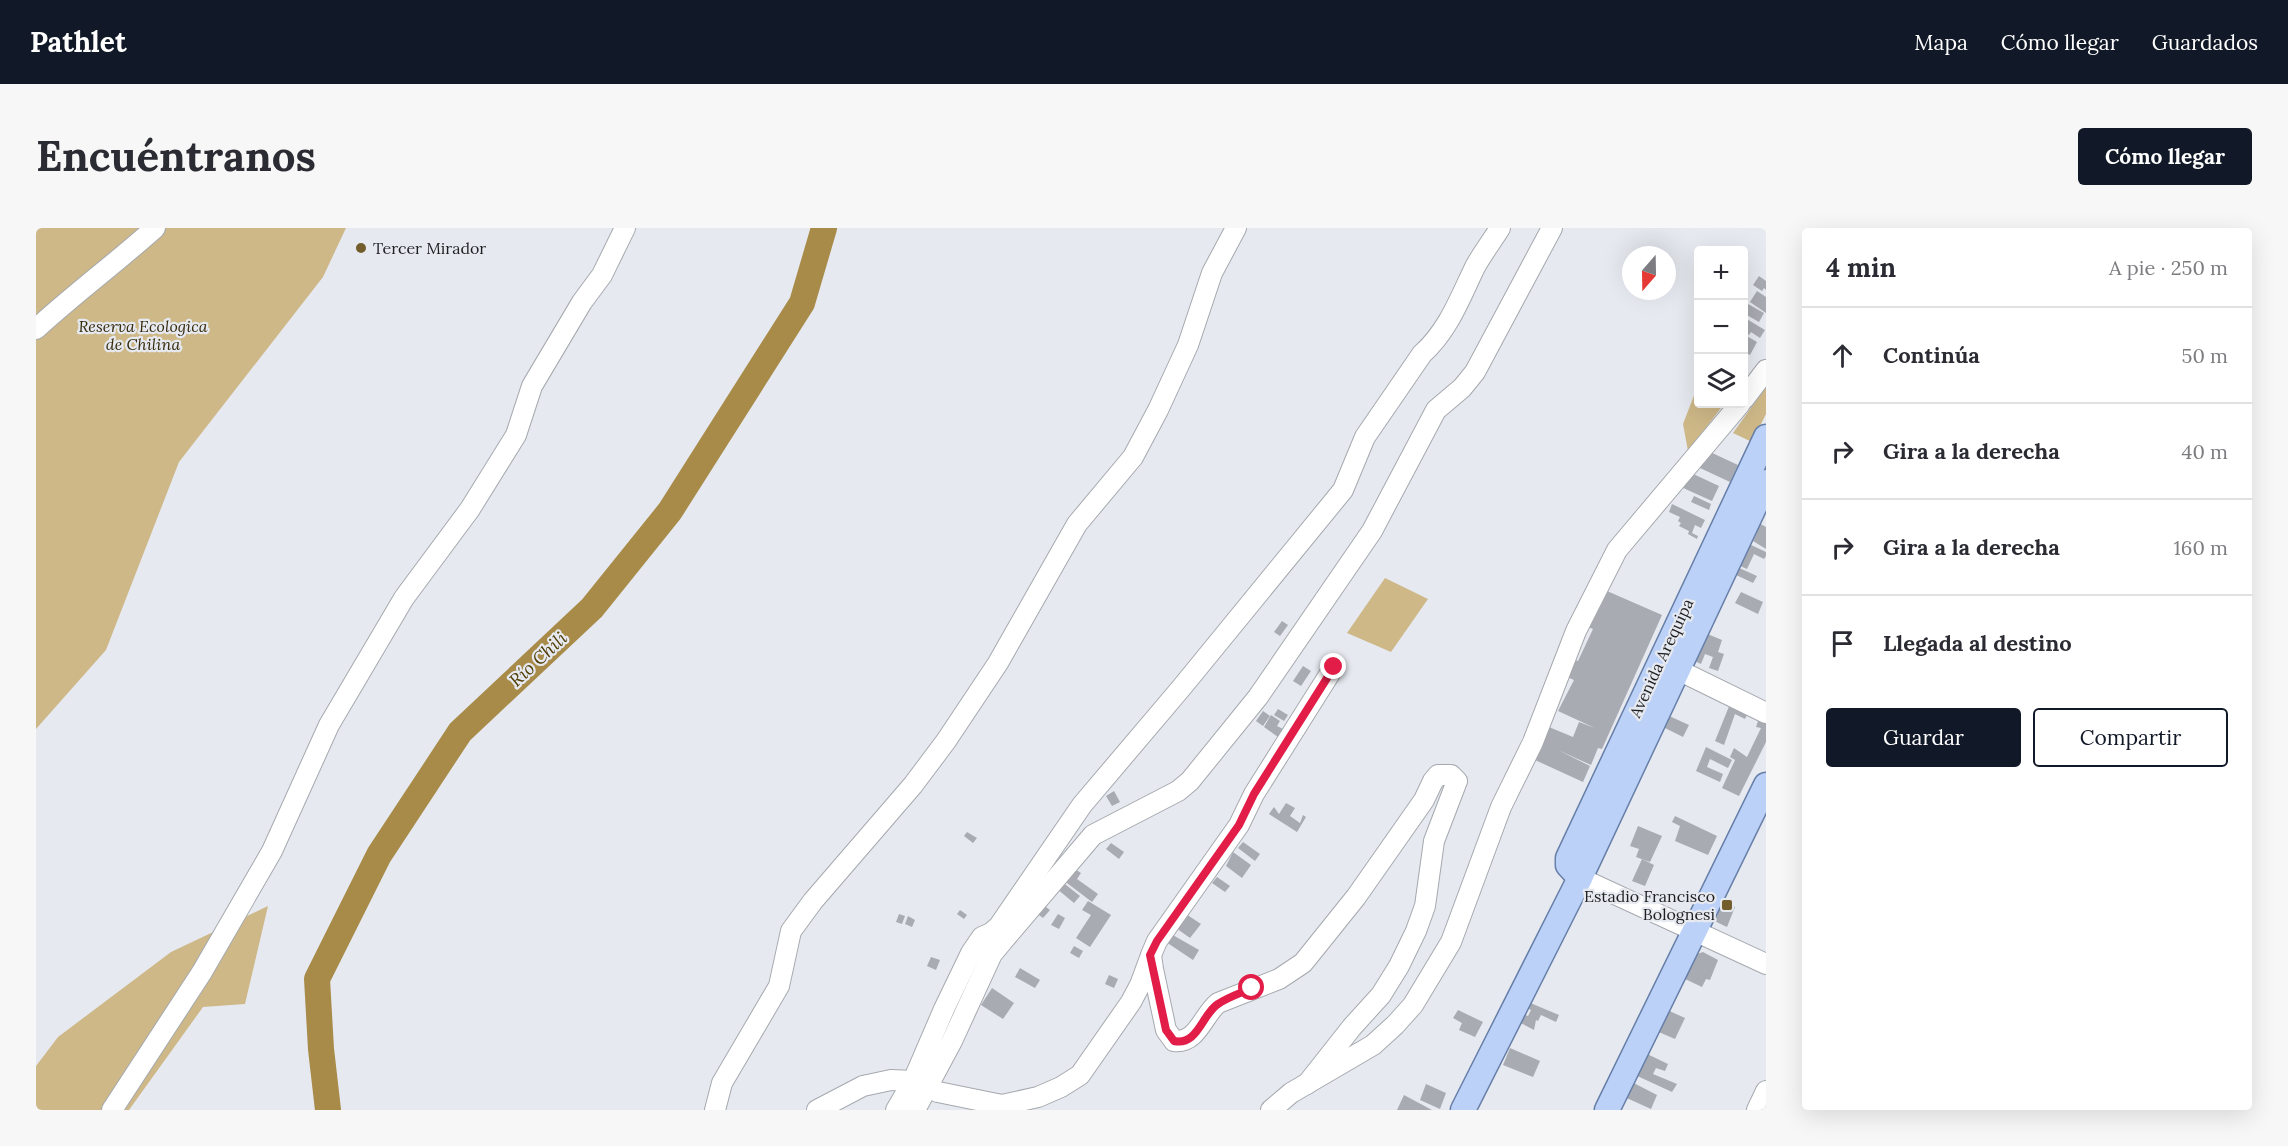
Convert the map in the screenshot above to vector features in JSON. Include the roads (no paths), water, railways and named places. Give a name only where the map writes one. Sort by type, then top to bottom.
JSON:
[{"type":"main road","name":"Avenida Arequipa","points":[[1463,1110],[1580,878],[1669,666],[1760,463],[1766,437]]},
{"type":"main road","name":"Avenida Arequipa","points":[[1669,666],[1766,482]]},
{"type":"main road","points":[[1607,1110],[1766,785]]},
{"type":"street","points":[[36,329],[83,287],[125,256],[155,228]]},
{"type":"street","points":[[112,1110],[202,972],[272,851],[329,725],[398,608],[470,509],[516,435],[532,386],[582,302],[602,275],[626,228]]},
{"type":"street","points":[[715,1110],[722,1083],[779,986],[791,931],[813,901],[913,785],[946,741],[998,663],[1077,524],[1133,457],[1188,345],[1212,273],[1236,228]]},
{"type":"street","points":[[915,1110],[944,1009],[971,953],[982,937],[999,926],[1082,805],[1343,490],[1365,438],[1422,354],[1443,329],[1476,265],[1500,228]]},
{"type":"street","points":[[896,1110],[921,1084],[992,954],[1063,868],[1093,835],[1178,790],[1190,781],[1258,698],[1372,531],[1436,410],[1462,388],[1475,372],[1552,228]]},
{"type":"street","points":[[1748,393],[1766,370]]},
{"type":"street","points":[[1272,1110],[1291,1093],[1373,1045],[1413,1005],[1451,942],[1501,807],[1533,742],[1576,630],[1601,577],[1617,550],[1737,408]]},
{"type":"street","points":[[1669,666],[1766,713]]},
{"type":"street","points":[[817,1110],[863,1086],[891,1080],[921,1084],[938,1092],[1002,1105],[1038,1097],[1061,1087],[1080,1075],[1131,1002],[1157,941],[1239,825],[1254,794],[1334,667]]},
{"type":"street","points":[[1150,955],[1166,1030],[1174,1041],[1186,1041],[1193,1036],[1210,1009],[1279,979],[1303,963],[1356,897],[1424,800],[1433,781],[1438,775],[1451,775],[1457,780],[1434,841],[1425,906],[1416,931],[1399,966],[1381,995],[1352,1027],[1307,1084]]},
{"type":"street","points":[[1580,878],[1766,964]]},
{"type":"street","points":[[1757,1110],[1766,1091]]},
{"type":"waterway","name":"Río Chili","points":[[328,1110],[321,1049],[317,979],[379,855],[460,732],[592,608],[670,511],[802,303],[824,228]]},
{"type":"place","name":"Tercer Mirador","points":[[361,248]]},
{"type":"place","name":"Estadio Francisco Bolognesi","points":[[1727,905]]},
{"type":"park label","name":"Reserva Ecologica de Chilina","points":[[143,335]]}]
